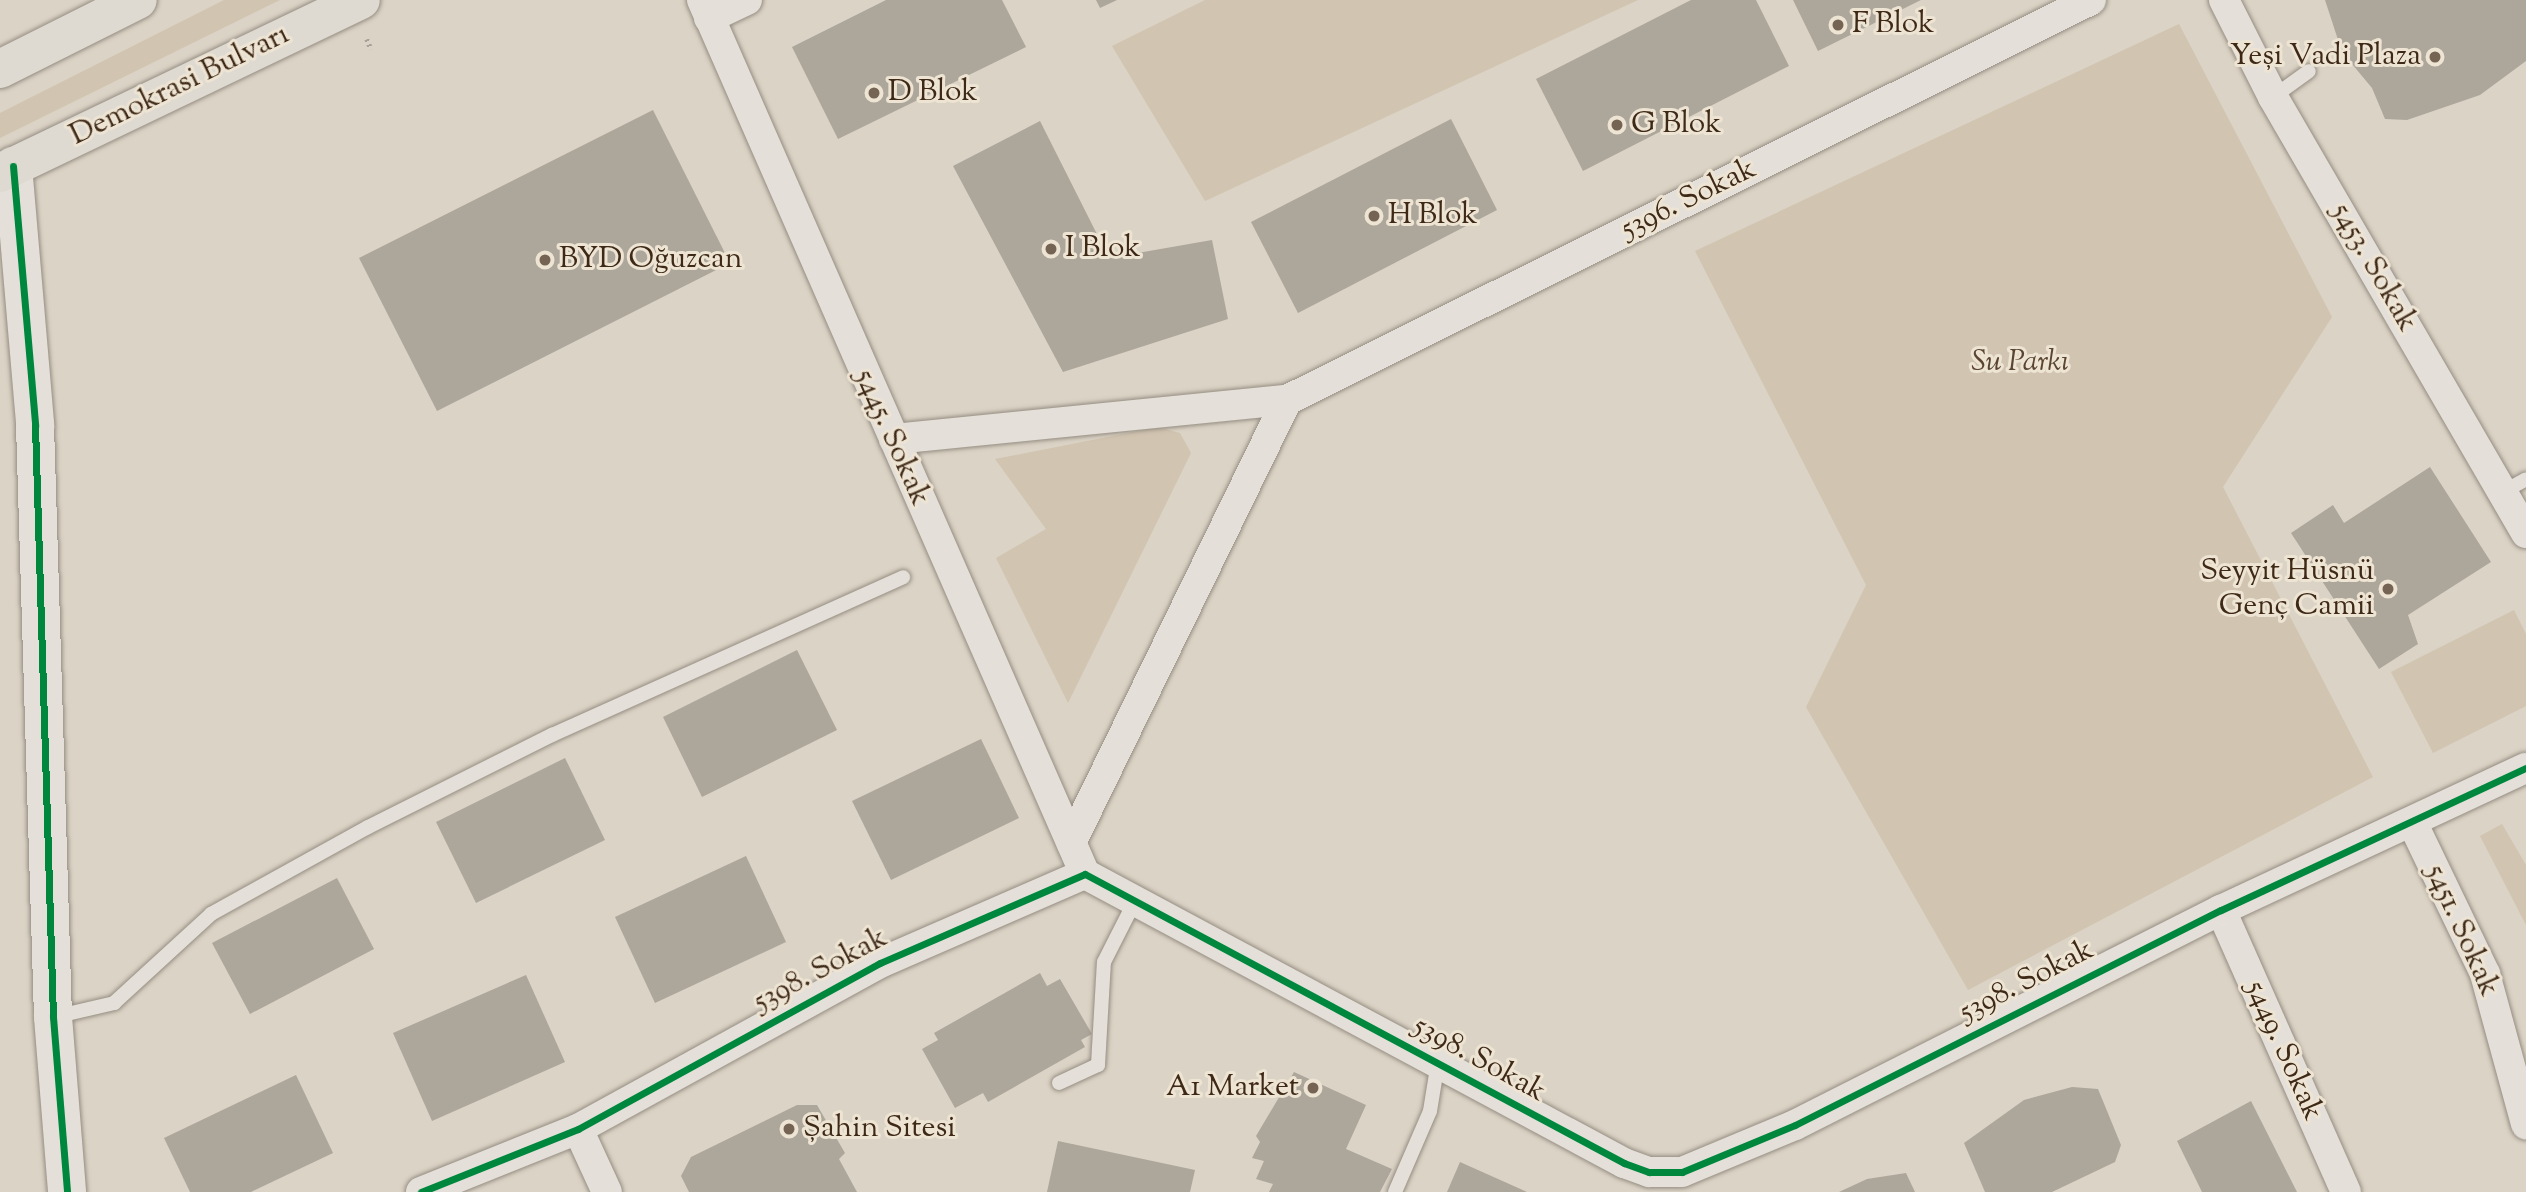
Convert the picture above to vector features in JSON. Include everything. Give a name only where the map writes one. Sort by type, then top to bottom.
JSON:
[{"type":"highway","points":[[0,69],[138,0]]},
{"type":"highway","name":"Demokrasi Bulvarı","points":[[7,169],[361,0]]},
{"type":"street","points":[[706,9],[747,0]]},
{"type":"street","name":"5396. Sokak","points":[[1287,400],[2091,0]]},
{"type":"street","name":"5453. Sokak","points":[[2224,0],[2273,97],[2515,485],[2526,533]]},
{"type":"street","name":"5445. Sokak","points":[[706,9],[1085,874]]},
{"type":"street","points":[[7,169],[35,425],[52,1017],[66,1192]]},
{"type":"street","points":[[894,439],[1287,400]]},
{"type":"street","points":[[1071,842],[1287,400]]},
{"type":"street","name":"5398. Sokak","points":[[421,1192],[578,1129],[880,963],[1085,874],[1438,1062],[1650,1182],[1795,1125],[2221,910],[2526,768]]},
{"type":"street","name":"5451. Sokak","points":[[2412,822],[2486,974],[2526,1124]]},
{"type":"street","name":"5449. Sokak","points":[[2221,910],[2346,1192]]},
{"type":"street","points":[[578,1129],[607,1192]]},
{"type":"lane","points":[[2273,97],[2309,71]]},
{"type":"lane","points":[[52,1017],[114,1003],[211,914],[368,827],[552,735],[903,577]]},
{"type":"lane","points":[[1059,1083],[1098,1065],[1104,962],[1135,901]]},
{"type":"lane","points":[[1395,1192],[1430,1111],[1438,1062]]},
{"type":"green space","points":[[224,0],[280,0],[0,138],[0,113]]},
{"type":"green space","points":[[1205,0],[1638,0],[1205,201],[1112,46]]},
{"type":"green space","name":"Su Parkı","points":[[2179,24],[2332,317],[2223,487],[2373,777],[1968,990],[1806,707],[1866,585],[1695,251]]},
{"type":"green space","points":[[1158,427],[1180,433],[1191,453],[1068,703],[996,558],[1046,529],[995,459]]},
{"type":"green space","points":[[2514,610],[2526,634],[2526,706],[2433,753],[2391,672]]},
{"type":"green space","points":[[2502,824],[2526,865],[2526,925],[2480,836]]},
{"type":"building","name":"D Blok","points":[[886,0],[1002,0],[1026,47],[838,139],[792,47]]},
{"type":"building","points":[[1096,0],[1117,0],[1100,8]]},
{"type":"building","name":"G Blok","points":[[1691,0],[1756,0],[1789,66],[1583,171],[1536,79]]},
{"type":"building","name":"F Blok","points":[[1793,0],[1921,0],[1818,51]]},
{"type":"building","name":"Yeşi Vadi Plaza","points":[[2325,0],[2526,0],[2526,61],[2480,95],[2407,120],[2385,119],[2372,88],[2342,52]]},
{"type":"building","name":"BYD Oğuzcan","points":[[653,110],[730,263],[437,411],[359,258]]},
{"type":"building","name":"H Blok","points":[[1451,119],[1497,210],[1298,313],[1251,222]]},
{"type":"building","name":"I Blok","points":[[1040,121],[1109,258],[1212,240],[1228,319],[1063,372],[953,166]]},
{"type":"building","name":"Seyyit Hüsnü Genç Camii","points":[[2430,467],[2491,562],[2408,615],[2418,644],[2379,669],[2291,533],[2333,505],[2344,523]]},
{"type":"building","points":[[797,650],[837,730],[702,797],[663,717]]},
{"type":"building","points":[[981,739],[1019,818],[891,880],[852,801]]},
{"type":"building","points":[[565,758],[605,840],[476,903],[436,822]]},
{"type":"building","points":[[746,856],[786,942],[655,1003],[615,917]]},
{"type":"building","points":[[337,878],[374,949],[250,1014],[212,943]]},
{"type":"building","points":[[1040,973],[1047,986],[1060,979],[1092,1034],[1081,1040],[1085,1047],[988,1102],[983,1093],[955,1108],[922,1049],[938,1040],[934,1033]]},
{"type":"building","points":[[526,975],[565,1062],[432,1121],[393,1033]]},
{"type":"building","points":[[1294,1072],[1366,1105],[1346,1149],[1392,1169],[1380,1192],[1269,1192],[1273,1184],[1256,1179],[1264,1161],[1252,1158],[1260,1142],[1256,1136]]},
{"type":"building","points":[[296,1075],[333,1153],[251,1192],[190,1192],[164,1138]]},
{"type":"building","points":[[2072,1087],[2098,1089],[2121,1145],[2115,1162],[2052,1192],[1985,1192],[1964,1143],[2024,1100]]},
{"type":"building","points":[[2251,1101],[2297,1192],[2202,1192],[2177,1141]]},
{"type":"building","name":"Şahin Sitesi","points":[[797,1105],[817,1105],[845,1153],[839,1159],[857,1192],[689,1192],[681,1176],[691,1157]]},
{"type":"building","points":[[1058,1141],[1195,1170],[1190,1192],[1047,1192]]},
{"type":"building","points":[[1460,1162],[1527,1192],[1447,1192]]},
{"type":"building","points":[[1906,1173],[1915,1192],[1839,1192],[1867,1179]]},
{"type":"cycle path","points":[[13,166],[35,425],[53,1017],[67,1192]]},
{"type":"cycle path","points":[[421,1192],[578,1129],[880,963],[1085,874],[1624,1163],[1649,1172],[1682,1172],[1795,1125],[2221,910],[2526,768]]},
{"type":"place","name":"F Blok","points":[[1838,25]]},
{"type":"place","name":"Yeşi Vadi Plaza","points":[[2435,57]]},
{"type":"place","name":"D Blok","points":[[874,93]]},
{"type":"place","name":"G Blok","points":[[1617,125]]},
{"type":"place","name":"H Blok","points":[[1374,216]]},
{"type":"place","name":"I Blok","points":[[1051,249]]},
{"type":"place","name":"BYD Oğuzcan","points":[[545,260]]},
{"type":"place","name":"Seyyit Hüsnü Genç Camii","points":[[2388,589]]},
{"type":"place","name":"A1 Market","points":[[1313,1088]]},
{"type":"place","name":"Şahin Sitesi","points":[[789,1129]]}]
